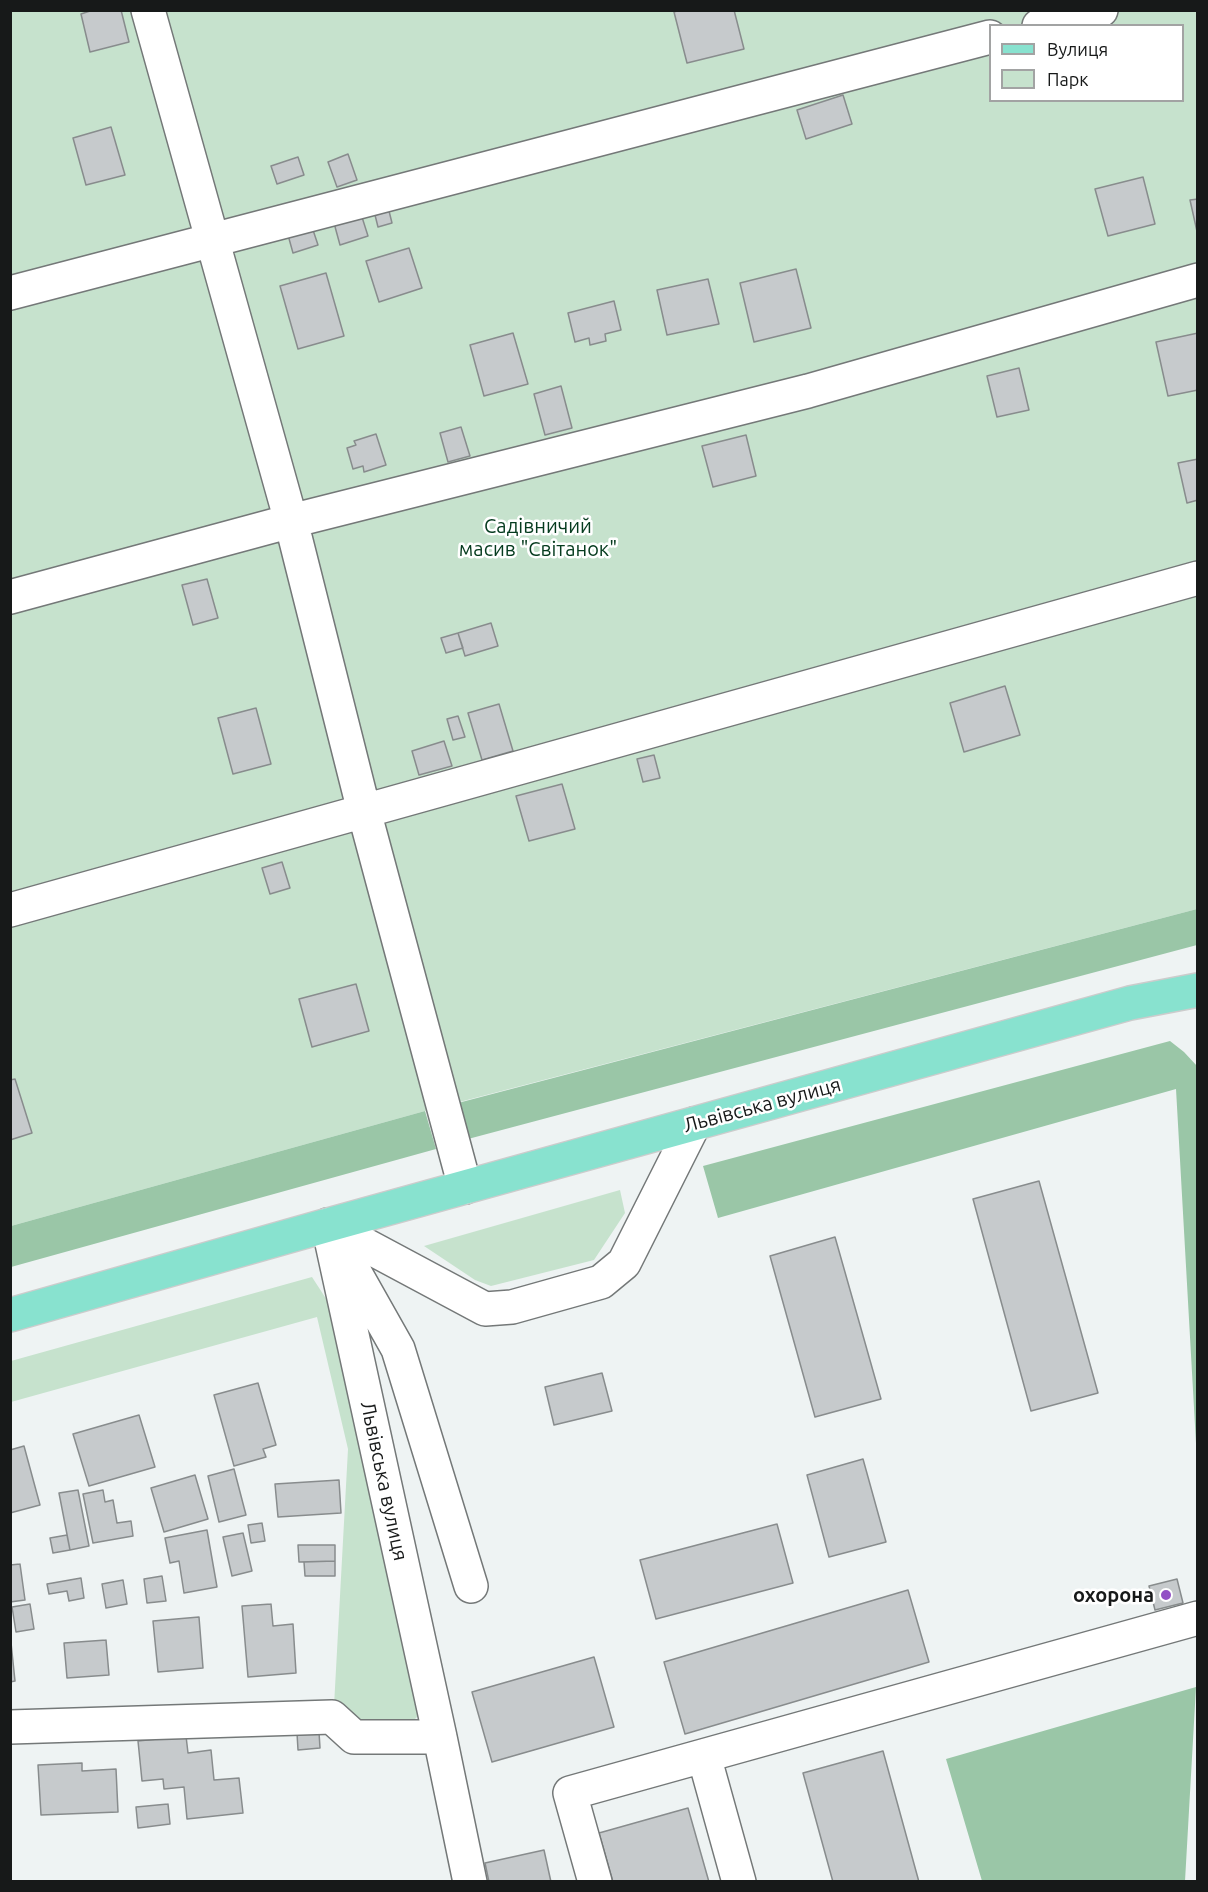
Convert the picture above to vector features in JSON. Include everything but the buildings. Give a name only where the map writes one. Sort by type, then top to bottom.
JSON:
[{"type":"main road","name":"Львівська вулиця","points":[[10,1315],[328,1224],[1130,1003],[1197,990]]},
{"type":"street","points":[[148,10],[214,239],[291,521],[364,811],[465,1187]]},
{"type":"street","points":[[1047,24],[1101,10]]},
{"type":"street","points":[[10,293],[989,38]]},
{"type":"street","points":[[10,597],[291,521],[808,391],[1197,280]]},
{"type":"street","points":[[10,910],[1197,578]]},
{"type":"street","points":[[328,1224],[485,1309],[512,1307],[601,1282],[624,1263],[693,1124]]},
{"type":"street","points":[[328,1224],[398,1349],[471,1586]]},
{"type":"street","name":"Львівська вулиця","points":[[328,1224],[470,1881]]},
{"type":"street","points":[[595,1881],[570,1793],[1197,1618]]},
{"type":"street","points":[[10,1727],[332,1717],[354,1737],[440,1737]]},
{"type":"street","points":[[704,1756],[739,1881]]},
{"type":"green space","name":"Садівничий масив \"Світанок\"","points":[[11,11],[1197,11],[1197,909],[425,1111],[11,1226]]},
{"type":"green space","points":[[1197,909],[1197,945],[468,1139],[458,1103]]},
{"type":"green space","points":[[1170,1041],[1197,1066],[1197,1461],[1176,1089],[718,1218],[703,1166]]},
{"type":"green space","points":[[425,1111],[436,1149],[11,1267],[11,1226]]},
{"type":"green space","points":[[620,1190],[625,1213],[594,1260],[491,1286],[475,1280],[424,1246]]},
{"type":"green space","points":[[312,1277],[334,1311],[420,1714],[408,1726],[357,1727],[334,1706],[348,1449],[317,1317],[11,1402],[11,1361]]},
{"type":"green space","points":[[1196,1687],[1185,1881],[982,1881],[946,1759]]},
{"type":"place","name":"охорона","points":[[1166,1595]]}]
